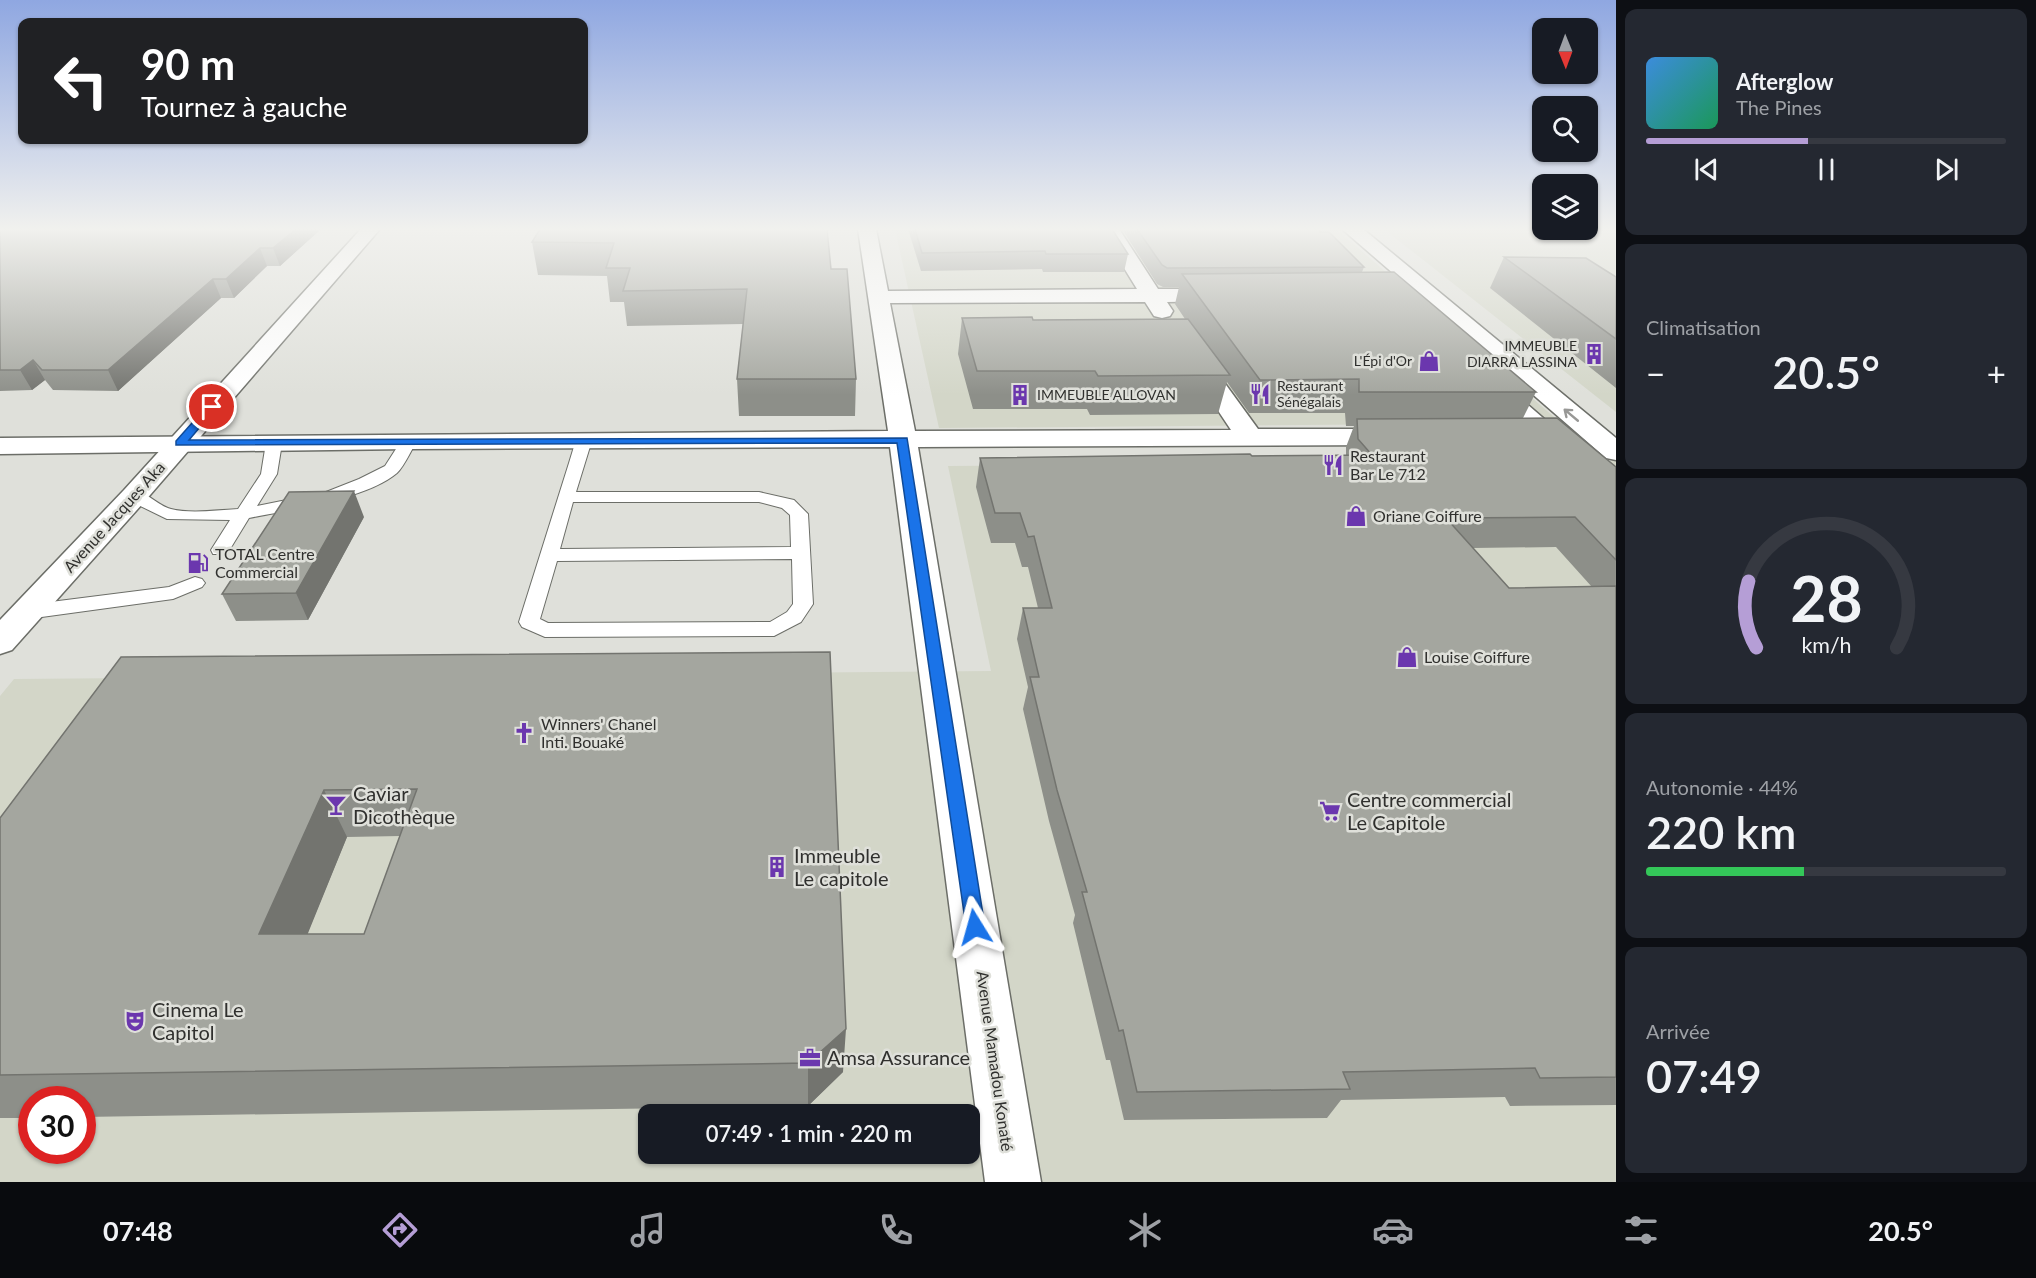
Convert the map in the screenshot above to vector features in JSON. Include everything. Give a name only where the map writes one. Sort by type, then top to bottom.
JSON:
[{"type":"main road","name":"Avenue Jacques Aka","points":[[0,642],[134,496],[322,284]]},
{"type":"main road","name":"Avenue Mamadou Konaté","points":[[877,284],[903,440],[1013,1182]]},
{"type":"main road","points":[[1144,284],[1171,324]]},
{"type":"main road","points":[[1418,284],[1609,441]]},
{"type":"main road","points":[[879,297],[1245,295]]},
{"type":"main road","points":[[1184,343],[1250,438]]},
{"type":"main road","points":[[1476,373],[1616,496]]},
{"type":"main road","points":[[1512,436],[1548,436]]},
{"type":"main road","points":[[0,446],[409,441],[1417,437]]},
{"type":"lane","points":[[567,497],[759,497],[788,504],[799,514],[803,604],[794,617],[774,629],[545,630],[529,622],[584,440]]},
{"type":"lane","points":[[134,496],[167,514],[202,516],[245,514],[330,496],[365,483],[391,469],[409,441]]},
{"type":"lane","points":[[220,550],[269,474],[274,443]]},
{"type":"lane","points":[[549,555],[801,553]]},
{"type":"lane","points":[[27,612],[173,593],[195,583]]},
{"type":"shaded area","points":[[907,284],[1400,284],[1561,423],[939,428]]},
{"type":"shaded area","points":[[1454,284],[1616,284],[1616,412]]},
{"type":"shaded area","points":[[1616,461],[1616,1182],[0,1182],[0,696],[14,679],[991,671],[948,466]]},
{"type":"building","points":[[0,284],[207,284],[108,370],[42,370],[33,360],[20,370],[0,370]]},
{"type":"building","points":[[625,284],[848,284],[856,379],[737,379],[747,289],[623,291]]},
{"type":"building","points":[[1189,284],[1408,284],[1536,392],[1359,392],[1359,379],[1260,380]]},
{"type":"building","points":[[1541,284],[1616,284],[1616,339]]},
{"type":"building","points":[[1032,317],[1033,320],[1188,319],[1230,375],[1098,376],[1095,371],[977,371],[962,318]]},
{"type":"building","name":"Centre commercial Le Capitole","points":[[1557,418],[1616,467],[1616,560],[1575,517],[1446,518],[1509,588],[1616,586],[1616,1077],[1540,1078],[1535,1068],[1343,1072],[1350,1089],[1137,1092],[1123,1030],[1119,1031],[1082,892],[1087,892],[1057,790],[1030,677],[1039,677],[1023,608],[1052,608],[1034,536],[1028,537],[1020,513],[995,513],[980,458],[1250,454],[1252,456],[1372,455],[1358,439],[1357,419]]},
{"type":"building","points":[[354,491],[296,593],[222,594],[289,492]]},
{"type":"building","points":[[830,652],[846,1029],[808,1063],[0,1075],[0,818],[121,657]],"holes":[[[417,789],[364,934],[259,934],[324,790]]]},
{"type":"place","name":"IMMEUBLE DIARRA LASSINA","points":[[1594,354]]},
{"type":"place","name":"L'Épi d'Or","points":[[1429,361]]},
{"type":"place","name":"Restaurant Sénégalais","points":[[1260,394]]},
{"type":"place","name":"IMMEUBLE ALLOVAN","points":[[1020,395]]},
{"type":"place","name":"Restaurant Bar Le 712","points":[[1333,465]]},
{"type":"place","name":"Oriane Coiffure","points":[[1356,516]]},
{"type":"place","name":"TOTAL Centre Commercial","points":[[198,563]]},
{"type":"place","name":"Louise Coiffure","points":[[1407,657]]},
{"type":"place","name":"Winners' Chanel Inti. Bouaké","points":[[524,733]]},
{"type":"place","name":"Caviar Dicothèque","points":[[336,805]]},
{"type":"place","name":"Centre commercial Le Capitole","points":[[1330,811]]},
{"type":"place","name":"Immeuble Le capitole","points":[[777,867]]},
{"type":"place","name":"Cinema Le Capitol","points":[[135,1021]]},
{"type":"place","name":"Amsa Assurance","points":[[810,1058]]},
{"type":"route","points":[[212,407],[180,443],[903,440],[975,927]]}]
